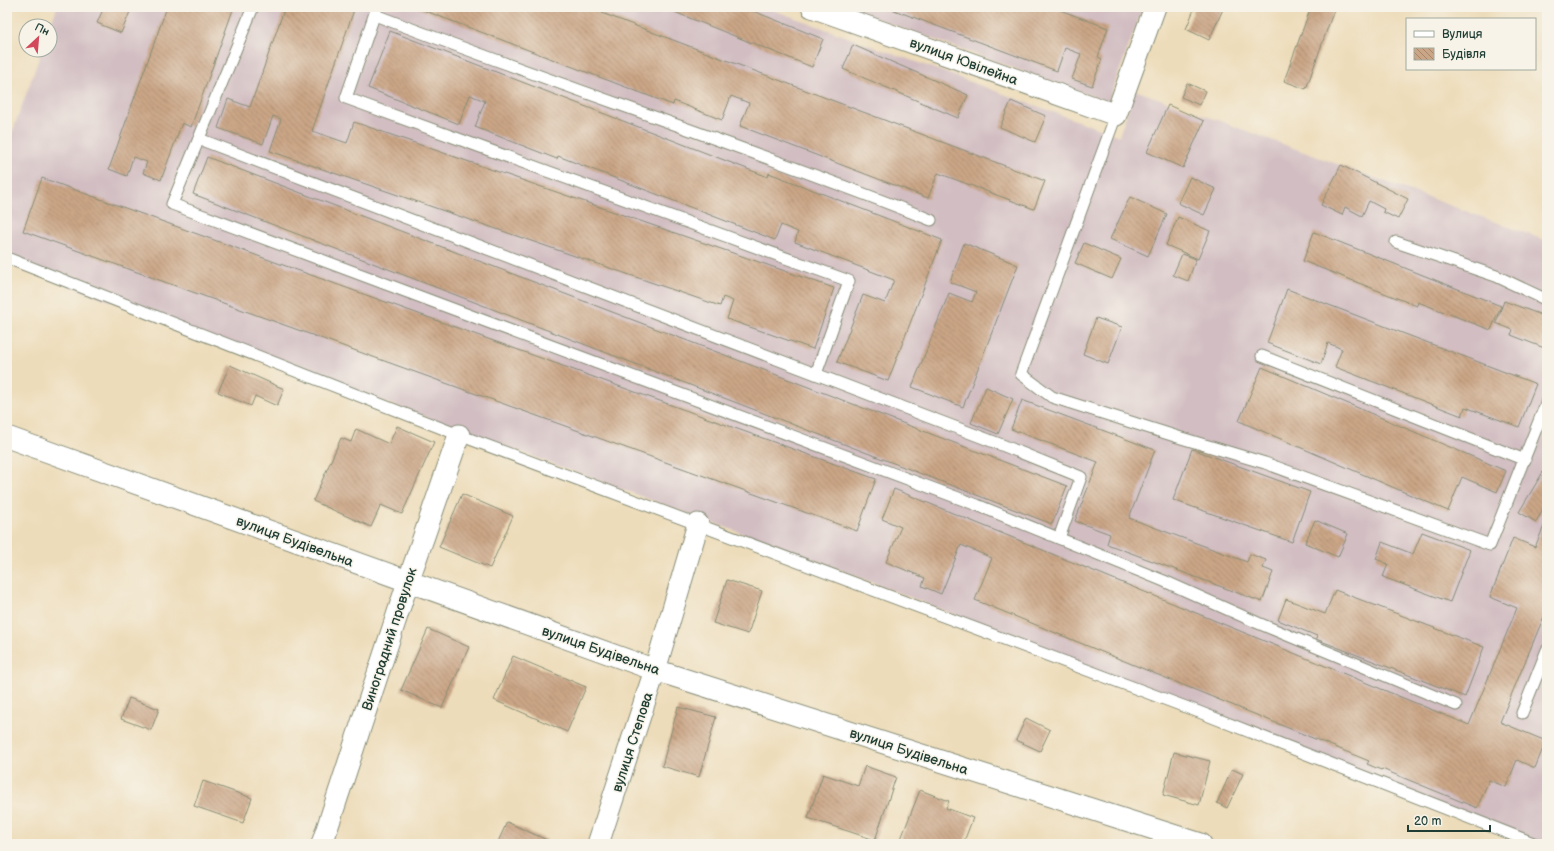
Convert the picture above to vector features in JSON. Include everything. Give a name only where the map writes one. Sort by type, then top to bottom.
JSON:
[{"type":"street","name":"вулиця Ювілейна","points":[[812,7],[1116,115]]},
{"type":"street","points":[[1116,115],[1155,7]]},
{"type":"street","name":"Виноградний провулок","points":[[322,844],[408,582],[459,435]]},
{"type":"street","name":"вулиця Будівельна","points":[[7,438],[656,670],[1201,844]]},
{"type":"street","name":"вулиця Степова","points":[[598,844],[656,670],[698,524]]},
{"type":"lane","points":[[253,7],[172,204],[978,505],[1164,581],[1258,623],[1456,705]]},
{"type":"lane","points":[[816,374],[849,281],[346,98],[376,11],[465,49],[838,183],[931,220]]},
{"type":"lane","points":[[1116,115],[1020,374],[1052,397],[1265,463],[1490,545],[1525,460],[1547,401]]},
{"type":"lane","points":[[199,139],[1002,444],[1081,477],[1059,538]]},
{"type":"lane","points":[[1396,242],[1496,276],[1547,300]]},
{"type":"lane","points":[[7,258],[459,435],[1199,712],[1536,844]]},
{"type":"lane","points":[[1262,356],[1525,460]]},
{"type":"lane","points":[[1522,713],[1547,650]]},
{"type":"shaded area","points":[[57,7],[765,7],[1119,136],[1135,90],[1547,241],[1547,844],[1537,844],[828,565],[7,263],[7,147],[39,58],[58,58],[58,18],[53,18]]},
{"type":"shaded area","points":[[844,7],[1143,7],[1108,102]]},
{"type":"building","points":[[104,7],[132,7],[121,33],[97,23]]},
{"type":"building","points":[[167,7],[234,7],[191,127],[182,123],[161,180],[143,173],[147,162],[133,157],[127,176],[109,169]]},
{"type":"building","points":[[285,7],[355,7],[312,131],[347,143],[354,122],[834,288],[813,349],[727,319],[733,301],[723,297],[720,306],[270,151],[281,119],[273,116],[263,144],[218,128],[228,99],[250,107]]},
{"type":"building","points":[[415,7],[586,7],[1045,181],[1034,209],[938,173],[928,198],[740,126],[749,103],[731,96],[722,120],[674,101],[673,105]]},
{"type":"building","points":[[662,7],[743,7],[823,39],[812,67]]},
{"type":"building","points":[[886,7],[1052,7],[1108,28],[1098,57],[1102,59],[1092,86],[1072,79],[1081,54],[1065,48],[1057,71]]},
{"type":"building","points":[[1195,7],[1224,7],[1209,40],[1186,29]]},
{"type":"building","points":[[1311,7],[1335,7],[1306,89],[1284,81]]},
{"type":"building","points":[[390,31],[768,177],[769,173],[942,240],[888,381],[837,362],[863,295],[885,303],[894,280],[795,242],[798,232],[781,225],[775,240],[558,156],[557,159],[475,127],[485,101],[470,95],[459,124],[368,88]]},
{"type":"building","points":[[853,45],[968,95],[958,118],[843,69]]},
{"type":"building","points":[[1187,83],[1205,91],[1199,105],[1181,97]]},
{"type":"building","points":[[1011,101],[1046,116],[1035,142],[1000,127]]},
{"type":"building","points":[[1168,105],[1204,121],[1183,168],[1147,152]]},
{"type":"building","points":[[207,157],[1067,486],[1052,524],[193,194]]},
{"type":"building","points":[[1341,165],[1408,199],[1398,219],[1383,212],[1384,209],[1369,201],[1362,216],[1345,207],[1342,215],[1321,205]]},
{"type":"building","points":[[1190,177],[1216,189],[1204,215],[1178,203]]},
{"type":"building","points":[[42,178],[876,479],[857,531],[23,231]]},
{"type":"building","points":[[1130,197],[1167,214],[1148,256],[1110,239]]},
{"type":"building","points":[[1178,217],[1210,231],[1198,259],[1166,245]]},
{"type":"building","points":[[1314,232],[1501,306],[1491,330],[1418,302],[1417,306],[1303,261]]},
{"type":"building","points":[[964,243],[1018,265],[963,407],[912,387],[949,293],[972,302],[976,292],[950,282]]},
{"type":"building","points":[[1084,243],[1121,259],[1112,279],[1075,263]]},
{"type":"building","points":[[1182,254],[1196,259],[1188,281],[1173,275]]},
{"type":"building","points":[[1287,289],[1536,384],[1519,427],[1465,407],[1462,416],[1335,367],[1342,349],[1328,343],[1321,364],[1267,343]]},
{"type":"building","points":[[1504,301],[1547,317],[1547,349],[1511,335],[1513,330],[1496,323]]},
{"type":"building","points":[[1096,318],[1122,327],[1108,364],[1083,354]]},
{"type":"building","points":[[230,365],[284,389],[277,406],[255,396],[251,406],[218,392]]},
{"type":"building","points":[[1262,367],[1506,471],[1497,492],[1462,477],[1448,511],[1239,421]]},
{"type":"building","points":[[986,387],[1013,399],[998,434],[971,423]]},
{"type":"building","points":[[1022,400],[1155,450],[1129,518],[1247,562],[1250,554],[1266,560],[1263,568],[1273,572],[1262,602],[1107,544],[1110,534],[1075,521],[1098,462],[1011,429]]},
{"type":"building","points":[[397,426],[434,442],[402,514],[381,505],[371,527],[313,501],[341,438],[351,442],[356,429],[389,444]]},
{"type":"building","points":[[1192,449],[1310,492],[1292,542],[1173,500]]},
{"type":"building","points":[[1543,472],[1547,474],[1547,502],[1536,522],[1519,512]]},
{"type":"building","points":[[894,489],[1469,725],[1517,608],[1490,597],[1513,538],[1535,547],[1547,519],[1547,609],[1500,722],[1546,741],[1535,768],[1517,760],[1506,787],[1489,780],[1477,808],[1367,764],[1369,761],[975,600],[992,558],[961,545],[941,594],[922,586],[925,578],[886,562],[901,527],[882,519]]},
{"type":"building","points":[[462,494],[513,516],[490,568],[439,547]]},
{"type":"building","points":[[1315,520],[1348,534],[1338,557],[1305,543]]},
{"type":"building","points":[[1422,532],[1470,550],[1450,602],[1383,577],[1388,564],[1376,559],[1382,542],[1413,554]]},
{"type":"building","points":[[727,580],[762,591],[748,634],[713,623]]},
{"type":"building","points":[[1335,590],[1484,647],[1465,697],[1316,639],[1317,636],[1278,620],[1286,599],[1325,614]]},
{"type":"building","points":[[428,629],[469,647],[442,708],[401,690]]},
{"type":"building","points":[[513,656],[586,687],[567,732],[494,700]]},
{"type":"building","points":[[129,698],[159,709],[151,730],[121,719]]},
{"type":"building","points":[[678,707],[716,717],[699,777],[662,766]]},
{"type":"building","points":[[1026,718],[1050,730],[1040,751],[1016,740]]},
{"type":"building","points":[[1174,752],[1210,761],[1199,805],[1163,795]]},
{"type":"building","points":[[865,766],[896,777],[875,840],[808,818],[823,774],[858,786]]},
{"type":"building","points":[[1232,769],[1243,774],[1227,808],[1217,803]]},
{"type":"building","points":[[203,781],[252,798],[243,823],[194,806]]},
{"type":"building","points":[[920,790],[949,801],[946,808],[973,818],[963,844],[899,844]]},
{"type":"building","points":[[507,822],[547,840],[546,844],[497,844]]}]
